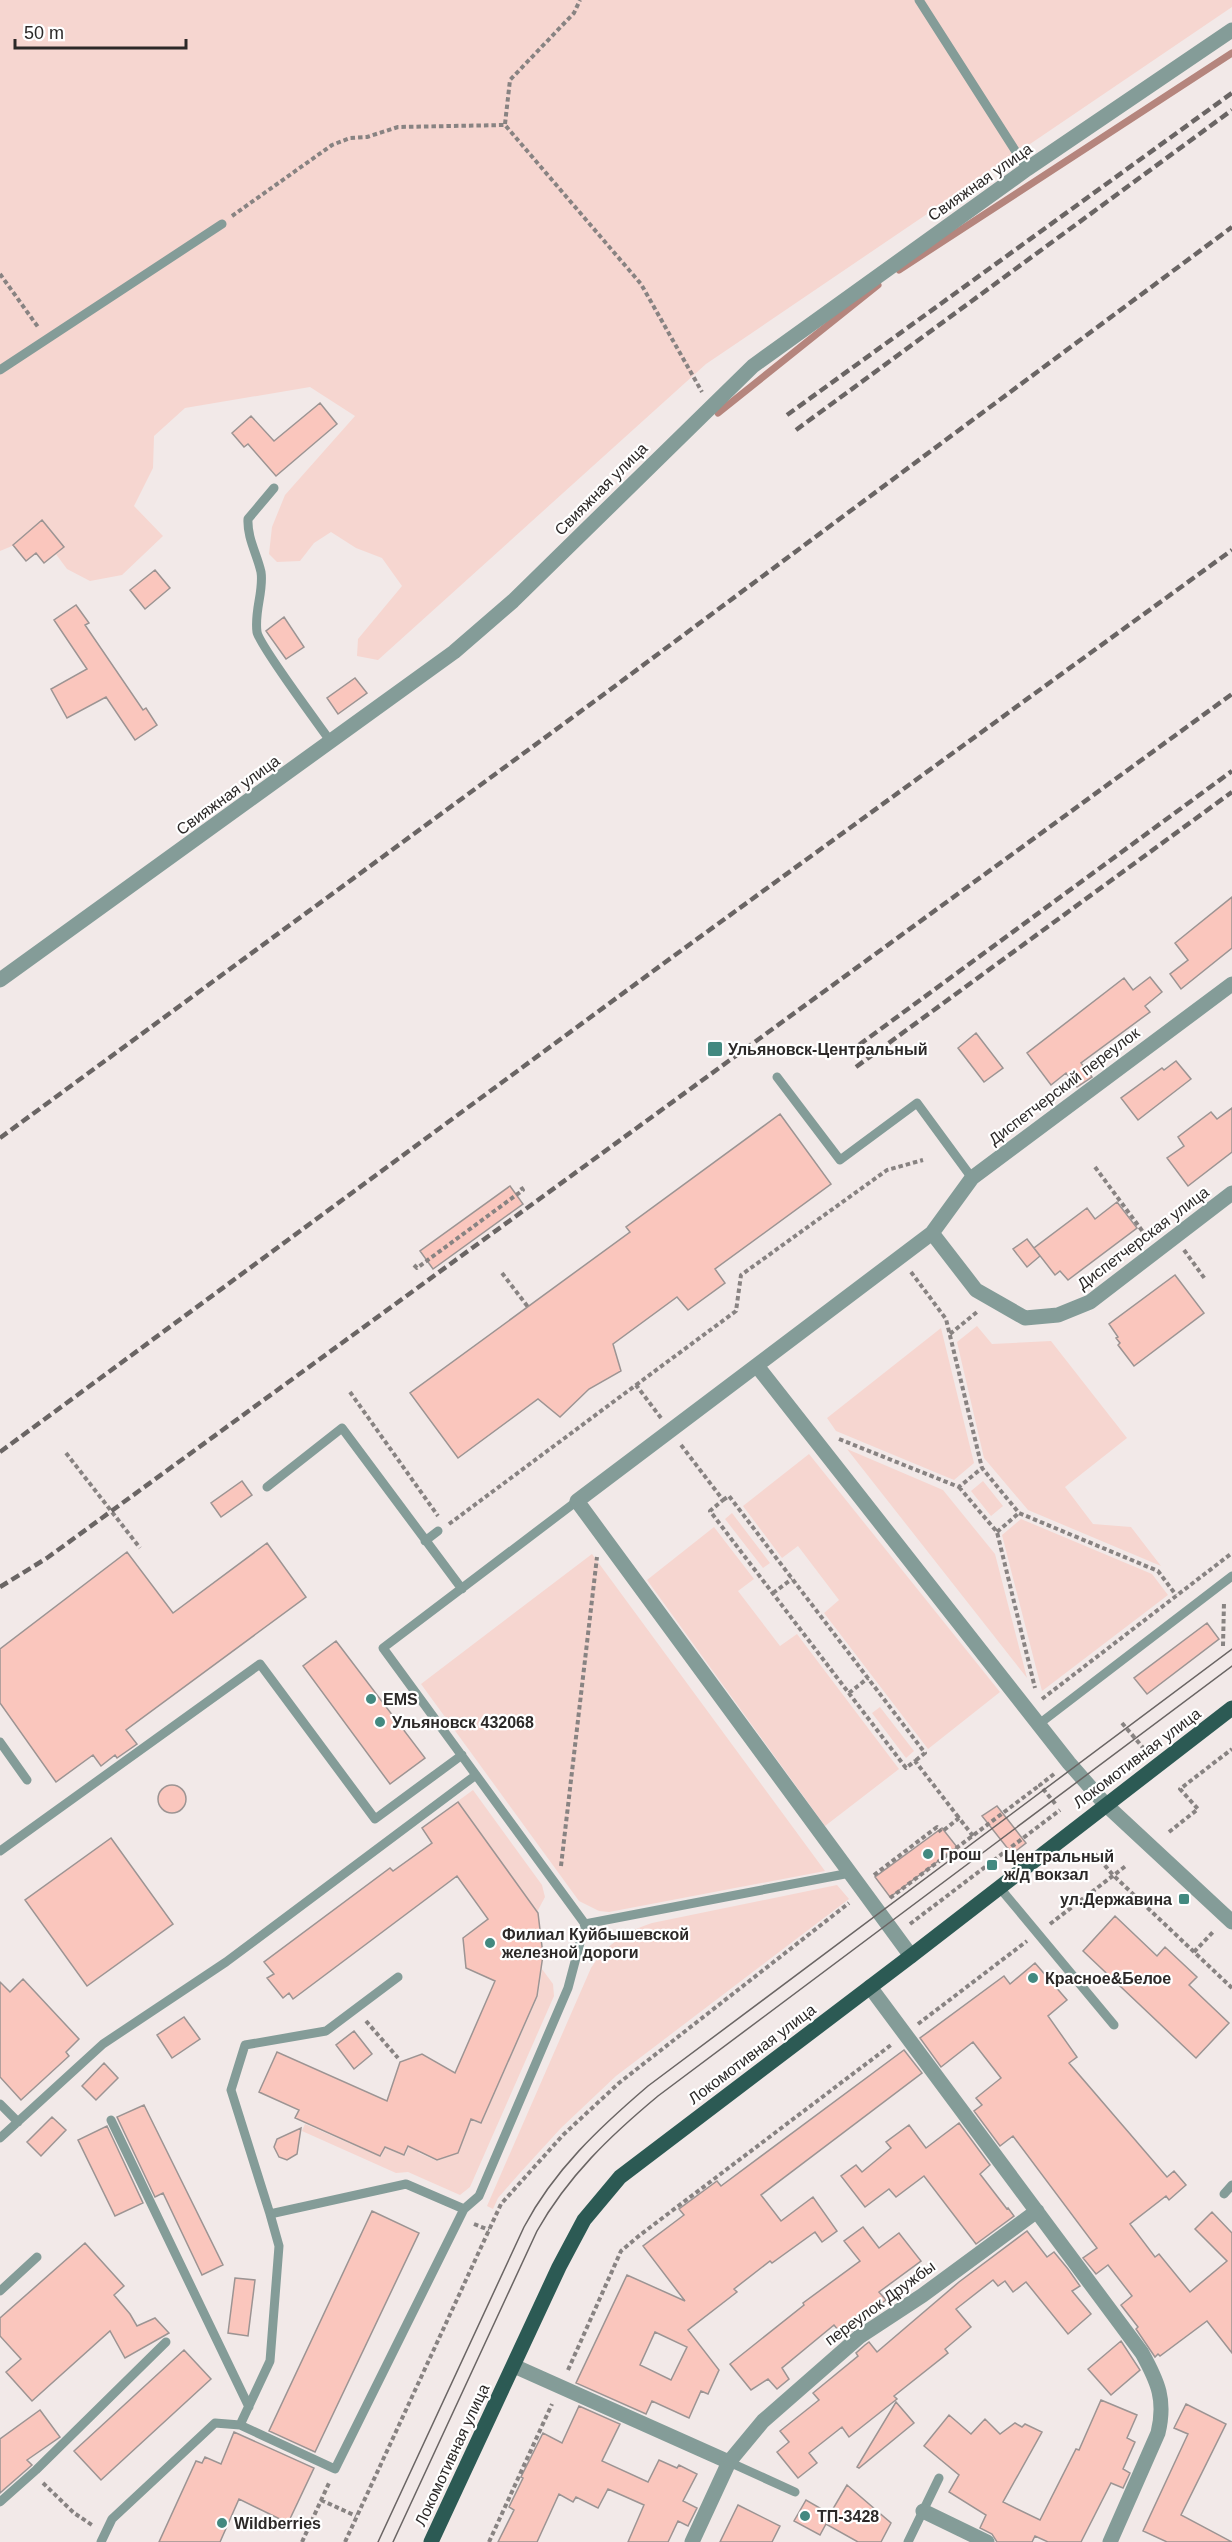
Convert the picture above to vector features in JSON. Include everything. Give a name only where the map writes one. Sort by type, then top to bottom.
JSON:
[{"type":"main road","name":"Локомотивная улица","points":[[431,2542],[559,2267],[584,2220],[620,2177],[1232,1708]]},
{"type":"street","name":"Свияжная улица","points":[[0,980],[454,652],[513,601],[753,366],[1027,169],[1232,30]]},
{"type":"street","name":"Диспетчерский переулок","points":[[577,1501],[932,1233],[972,1178],[1232,984]]},
{"type":"street","name":"Диспетчерская улица","points":[[932,1233],[976,1290],[1025,1318],[1058,1314],[1090,1302],[1232,1193]]},
{"type":"street","points":[[757,1366],[1069,1763],[1105,1804],[1232,1922]]},
{"type":"street","points":[[577,1501],[911,1956]]},
{"type":"street","points":[[870,1987],[1142,2353],[1157,2380],[1162,2417],[1158,2433],[1110,2542]]},
{"type":"street","name":"переулок Дружбы","points":[[692,2542],[729,2462],[763,2421],[859,2337],[923,2295],[1037,2211]]},
{"type":"street","points":[[513,2366],[729,2462]]},
{"type":"street","points":[[923,2511],[987,2542]]},
{"type":"lane","points":[[919,0],[1027,169]]},
{"type":"lane","points":[[0,370],[222,224]]},
{"type":"lane","points":[[274,488],[248,519],[250,541],[261,574],[257,601],[257,635],[331,742]]},
{"type":"lane","points":[[777,1077],[840,1160],[917,1103],[972,1178]]},
{"type":"lane","points":[[267,1487],[342,1428],[462,1589]]},
{"type":"lane","points":[[103,2538],[112,2519],[215,2423],[240,2425],[335,2469],[464,2209],[479,2196],[568,1988],[585,1924],[383,1648],[577,1501]]},
{"type":"lane","points":[[425,1541],[442,1529]]},
{"type":"lane","points":[[1039,1724],[1232,1576]]},
{"type":"lane","points":[[2,1847],[260,1664],[375,1819],[462,1755]]},
{"type":"lane","points":[[0,1742],[27,1780]]},
{"type":"lane","points":[[0,2138],[103,2044],[226,1962],[476,1775]]},
{"type":"lane","points":[[585,1924],[858,1883]]},
{"type":"lane","points":[[999,1887],[1114,2025]]},
{"type":"lane","points":[[240,2425],[270,2361],[279,2246],[231,2090],[245,2045],[326,2031],[398,1977]]},
{"type":"lane","points":[[0,2104],[18,2122]]},
{"type":"lane","points":[[111,2120],[249,2407]]},
{"type":"lane","points":[[270,2214],[406,2184],[464,2209]]},
{"type":"lane","points":[[1224,2194],[1232,2185]]},
{"type":"lane","points":[[0,2291],[38,2257]]},
{"type":"lane","points":[[0,2502],[34,2473],[166,2342]]},
{"type":"lane","points":[[729,2462],[795,2492]]},
{"type":"lane","points":[[908,2542],[939,2478]]},
{"type":"path","points":[[580,0],[574,13],[510,80],[505,125],[641,284],[710,406]]},
{"type":"path","points":[[222,224],[332,145],[350,138],[367,136],[398,127],[505,125]]},
{"type":"path","points":[[0,274],[47,339]]},
{"type":"path","points":[[350,1392],[442,1529],[736,1311],[741,1275],[886,1170],[923,1160]]},
{"type":"path","points":[[1095,1167],[1157,1251]]},
{"type":"path","points":[[414,1265],[417,1268],[470,1230],[523,1190],[521,1187]]},
{"type":"path","points":[[1175,1238],[1205,1279]]},
{"type":"path","points":[[900,1257],[946,1319],[982,1468],[1019,1513],[1158,1571],[1176,1595]]},
{"type":"path","points":[[502,1273],[528,1307]]},
{"type":"path","points":[[950,1334],[993,1299]]},
{"type":"path","points":[[636,1385],[723,1500]]},
{"type":"path","points":[[831,1436],[959,1487],[997,1532],[1038,1702],[1232,1553]]},
{"type":"path","points":[[66,1453],[140,1548]]},
{"type":"path","points":[[959,1487],[982,1468]]},
{"type":"path","points":[[729,1496],[925,1753],[906,1768],[710,1511],[723,1500],[729,1496]]},
{"type":"path","points":[[997,1532],[1019,1513]]},
{"type":"path","points":[[559,1887],[600,1532]]},
{"type":"path","points":[[773,1593],[792,1578]]},
{"type":"path","points":[[849,1693],[868,1678]]},
{"type":"path","points":[[1122,1723],[1145,1750]]},
{"type":"path","points":[[1169,1832],[1198,1809],[1180,1789],[1232,1749]]},
{"type":"path","points":[[915,1761],[973,1836]]},
{"type":"path","points":[[894,1895],[1069,1763]]},
{"type":"path","points":[[908,1925],[1058,1808],[1040,1785]]},
{"type":"path","points":[[345,2542],[501,2204],[563,2135],[619,2083],[858,1883],[937,1827],[942,1831],[959,1818]]},
{"type":"path","points":[[1095,1854],[1113,1875],[1232,1988]]},
{"type":"path","points":[[489,2542],[621,2251],[1127,1865]]},
{"type":"path","points":[[1194,1952],[1216,1929]]},
{"type":"path","points":[[356,2009],[398,2058]]},
{"type":"path","points":[[302,2542],[335,2469]]},
{"type":"path","points":[[34,2473],[103,2538]]},
{"type":"path","points":[[321,2500],[356,2516]]},
{"type":"shaded area","points":[[0,0],[1232,0],[1232,7],[706,364],[378,660],[357,656],[358,639],[402,586],[382,558],[356,548],[331,532],[314,543],[300,561],[277,562],[269,554],[272,527],[285,495],[355,416],[310,387],[185,408],[154,436],[153,468],[134,506],[163,536],[122,575],[90,581],[67,569],[41,534],[0,551]]},
{"type":"shaded area","points":[[977,1326],[992,1344],[1051,1341],[1127,1438],[1065,1487],[1093,1524],[1131,1527],[1161,1566],[1028,1510],[984,1458],[957,1342]]},
{"type":"shaded area","points":[[941,1328],[974,1463],[954,1480],[836,1431],[827,1418]]},
{"type":"shaded area","points":[[847,1449],[943,1490],[995,1554],[1027,1678]]},
{"type":"shaded area","points":[[809,1454],[1000,1692],[928,1749],[824,1613],[839,1600],[798,1546],[782,1558],[743,1506]]},
{"type":"shaded area","points":[[983,1481],[1003,1506],[991,1516],[971,1491]]},
{"type":"shaded area","points":[[732,1513],[770,1563],[763,1568],[725,1519]]},
{"type":"shaded area","points":[[1021,1519],[1152,1574],[1168,1595],[1042,1691],[1002,1535]]},
{"type":"shaded area","points":[[714,1527],[754,1579],[738,1591],[780,1646],[797,1634],[899,1769],[825,1826],[647,1580]]},
{"type":"shaded area","points":[[592,1554],[825,1871],[609,1912],[599,1911],[579,1901],[421,1684]]},
{"type":"shaded area","points":[[880,1707],[914,1751],[906,1758],[872,1713]]},
{"type":"shaded area","points":[[473,1790],[542,1885],[545,1897],[537,1912],[458,1801]]},
{"type":"shaded area","points":[[837,1885],[849,1899],[616,2076],[561,2128],[498,2198],[493,2209],[487,2206],[591,1968],[610,1946],[633,1930],[652,1923]]},
{"type":"shaded area","points":[[542,1969],[553,1984],[554,1996],[470,2187],[460,2195],[408,2172],[396,2173],[302,2131],[305,2124],[381,2157],[385,2148],[405,2156],[413,2138],[419,2153],[437,2161],[458,2153],[465,2136],[458,2116],[481,2124],[538,1996]]},
{"type":"building","points":[[320,403],[337,424],[276,476],[248,444],[244,447],[232,433],[251,416],[274,441]]},
{"type":"building","points":[[42,520],[64,547],[44,563],[36,553],[26,561],[13,545]]},
{"type":"building","points":[[155,570],[170,588],[145,609],[130,590]]},
{"type":"building","points":[[76,605],[89,623],[85,625],[143,710],[146,708],[157,725],[135,740],[106,697],[67,718],[51,689],[87,669],[54,620]]},
{"type":"building","points":[[284,617],[304,647],[286,659],[266,631]]},
{"type":"building","points":[[355,678],[367,693],[338,714],[327,698]]},
{"type":"building","points":[[1232,897],[1232,948],[1181,989],[1170,974],[1188,960],[1175,943]]},
{"type":"building","points":[[1150,977],[1162,992],[1145,1006],[1150,1012],[1081,1063],[1092,1077],[1077,1087],[1066,1073],[1051,1085],[1027,1053],[1124,978],[1133,990]]},
{"type":"building","points":[[976,1033],[1003,1068],[984,1082],[958,1048]]},
{"type":"building","points":[[1176,1061],[1191,1079],[1138,1120],[1121,1098],[1162,1068],[1164,1070]]},
{"type":"building","points":[[1232,1108],[1232,1152],[1188,1186],[1167,1158],[1184,1146],[1178,1137],[1211,1112],[1217,1119]]},
{"type":"building","points":[[780,1114],[831,1184],[715,1269],[725,1283],[688,1310],[677,1297],[613,1344],[621,1371],[589,1389],[560,1417],[538,1399],[458,1458],[410,1393],[630,1232],[626,1227]]},
{"type":"building","points":[[510,1186],[523,1204],[433,1269],[420,1251]]},
{"type":"building","points":[[1117,1202],[1137,1228],[1068,1280],[1060,1271],[1055,1275],[1034,1248],[1087,1208],[1095,1219]]},
{"type":"building","points":[[1027,1239],[1040,1256],[1027,1267],[1013,1249]]},
{"type":"building","points":[[1175,1275],[1204,1313],[1134,1366],[1118,1345],[1120,1343],[1116,1338],[1118,1337],[1109,1324]]},
{"type":"building","points":[[242,1481],[252,1495],[221,1517],[211,1503]]},
{"type":"building","points":[[267,1543],[306,1597],[126,1730],[137,1744],[117,1758],[115,1755],[101,1766],[93,1755],[56,1782],[0,1703],[0,1649],[127,1552],[173,1613]]},
{"type":"building","points":[[1207,1623],[1219,1639],[1147,1694],[1134,1678]]},
{"type":"building","points":[[336,1641],[425,1758],[390,1784],[303,1666]]},
{"type":"building","points":[[172,1785],[182,1789],[186,1799],[182,1809],[172,1813],[162,1809],[158,1799],[162,1789]]},
{"type":"building","points":[[458,1802],[538,1913],[543,1955],[537,1996],[481,2123],[471,2119],[458,2153],[437,2160],[408,2146],[404,2155],[385,2147],[380,2156],[295,2118],[299,2110],[259,2092],[277,2052],[387,2101],[400,2062],[422,2054],[455,2073],[495,1981],[466,1968],[463,1938],[488,1919],[457,1876],[293,1999],[289,1993],[283,1998],[267,1978],[274,1974],[264,1962],[390,1868],[393,1871],[432,1843],[422,1828]]},
{"type":"building","points":[[997,1806],[1026,1843],[1012,1854],[982,1816]]},
{"type":"building","points":[[942,1828],[957,1847],[890,1897],[875,1877]]},
{"type":"building","points":[[111,1838],[173,1924],[87,1986],[25,1900]]},
{"type":"building","points":[[1115,1916],[1157,1956],[1165,1947],[1197,1977],[1189,1985],[1229,2023],[1196,2058],[1083,1951]]},
{"type":"building","points":[[1035,1963],[1067,2000],[1048,2016],[1077,2057],[1069,2063],[1167,2177],[1174,2171],[1186,2185],[1169,2200],[1166,2196],[1130,2224],[1155,2257],[1159,2254],[1190,2292],[1227,2261],[1195,2229],[1212,2212],[1232,2233],[1232,2353],[1207,2321],[1160,2356],[1158,2354],[1155,2357],[1136,2329],[1138,2327],[1121,2305],[1132,2296],[1108,2265],[1096,2274],[1083,2258],[1097,2248],[1013,2136],[1000,2146],[974,2111],[982,2105],[976,2098],[1001,2078],[973,2042],[941,2067],[920,2038],[1004,1976],[1010,1984]]},
{"type":"building","points":[[23,1979],[79,2039],[66,2052],[69,2056],[21,2100],[0,2077],[0,1982],[10,1992]]},
{"type":"building","points":[[184,2017],[200,2039],[172,2058],[157,2035]]},
{"type":"building","points":[[354,2031],[372,2054],[354,2069],[336,2045]]},
{"type":"building","points":[[904,2050],[922,2073],[761,2195],[781,2221],[813,2197],[837,2231],[822,2242],[815,2232],[772,2263],[770,2261],[734,2289],[737,2292],[688,2330],[719,2370],[708,2394],[701,2391],[689,2418],[652,2401],[646,2414],[576,2383],[627,2275],[685,2301],[643,2246],[684,2215],[679,2209],[717,2181],[721,2186]],"holes":[[[655,2332],[687,2347],[671,2380],[640,2365]]]},
{"type":"building","points":[[104,2063],[118,2078],[96,2100],[82,2086]]},
{"type":"building","points":[[144,2105],[223,2265],[202,2275],[163,2193],[155,2197],[117,2117]]},
{"type":"building","points":[[52,2117],[66,2130],[41,2156],[27,2142]]},
{"type":"building","points":[[959,2123],[990,2165],[980,2174],[1014,2216],[976,2244],[924,2176],[896,2197],[889,2189],[865,2207],[841,2176],[856,2165],[862,2172],[891,2148],[886,2142],[909,2125],[926,2148]]},
{"type":"building","points":[[107,2126],[143,2203],[115,2216],[78,2140]]},
{"type":"building","points":[[301,2128],[297,2154],[287,2160],[279,2157],[274,2147],[277,2139]]},
{"type":"building","points":[[372,2211],[419,2233],[315,2452],[269,2431]]},
{"type":"building","points":[[863,2227],[879,2248],[899,2233],[921,2261],[879,2292],[886,2300],[855,2324],[857,2327],[844,2337],[834,2325],[782,2368],[789,2379],[777,2389],[768,2379],[751,2390],[730,2364],[804,2305],[803,2303],[860,2261],[844,2241]]},
{"type":"building","points":[[1027,2231],[1047,2257],[1054,2252],[1068,2269],[1080,2286],[1072,2291],[1091,2314],[1068,2334],[1026,2282],[1013,2292],[1005,2281],[998,2286],[993,2280],[956,2309],[971,2327],[945,2349],[948,2353],[894,2396],[897,2399],[849,2437],[842,2427],[809,2453],[817,2463],[798,2478],[777,2452],[789,2442],[780,2431],[819,2400],[813,2393],[858,2356],[856,2353],[865,2345],[869,2342],[877,2352],[959,2282]]},
{"type":"building","points":[[85,2243],[124,2286],[114,2295],[137,2326],[155,2318],[169,2333],[125,2358],[110,2331],[32,2401],[6,2372],[21,2359],[0,2336],[0,2318]]},
{"type":"building","points":[[235,2278],[255,2280],[248,2336],[228,2333]]},
{"type":"building","points":[[1121,2341],[1140,2370],[1111,2395],[1088,2369]]},
{"type":"building","points":[[184,2350],[211,2379],[101,2480],[74,2451]]},
{"type":"building","points":[[1101,2400],[1137,2415],[1127,2438],[1135,2442],[1123,2469],[1130,2473],[1123,2488],[1111,2483],[1081,2542],[1048,2542],[1035,2536],[1032,2542],[997,2542],[992,2534],[980,2528],[986,2515],[949,2492],[959,2475],[924,2446],[949,2415],[971,2434],[985,2419],[1000,2434],[1015,2423],[1022,2427],[1025,2424],[1042,2432],[1003,2502],[1040,2520],[1076,2449],[1079,2450]]},
{"type":"building","points":[[896,2402],[914,2423],[859,2468],[857,2467]]},
{"type":"building","points":[[1186,2404],[1226,2424],[1181,2515],[1232,2542],[1167,2542],[1143,2531],[1188,2434],[1174,2428]]},
{"type":"building","points":[[579,2406],[620,2424],[602,2461],[648,2482],[659,2460],[677,2468],[679,2465],[697,2474],[683,2501],[697,2508],[688,2526],[678,2521],[668,2542],[628,2542],[644,2505],[608,2489],[598,2508],[576,2497],[573,2502],[559,2494],[537,2542],[498,2542],[514,2510],[509,2507],[523,2478],[521,2477],[543,2433],[562,2443]]},
{"type":"building","points":[[40,2410],[60,2437],[27,2460],[32,2465],[0,2493],[0,2439]]},
{"type":"building","points":[[234,2432],[314,2468],[288,2523],[239,2499],[220,2542],[159,2542],[196,2461],[202,2463],[205,2457],[221,2464]]},
{"type":"building","points":[[847,2485],[891,2523],[881,2542],[858,2542],[826,2524],[820,2535],[794,2521],[806,2500],[830,2514]]},
{"type":"building","points":[[738,2505],[780,2526],[772,2542],[720,2542]]},
{"type":"waterway","points":[[899,270],[1232,53]]},
{"type":"waterway","points":[[718,413],[878,285]]},
{"type":"tram line","points":[[378,2542],[524,2227],[563,2168],[595,2134],[648,2086],[1232,1649]]},
{"type":"tram line","points":[[393,2542],[537,2231],[562,2192],[591,2158],[658,2096],[1232,1666]]},
{"type":"railway","points":[[787,415],[1232,93]]},
{"type":"railway","points":[[796,430],[1232,110]]},
{"type":"railway","points":[[0,1138],[607,692],[1232,227]]},
{"type":"railway","points":[[0,1452],[660,966],[1232,550]]},
{"type":"railway","points":[[0,1587],[47,1558],[1232,694]]},
{"type":"railway","points":[[848,1053],[1232,771]]},
{"type":"railway","points":[[856,1067],[1232,792]]},
{"type":"place","name":"Ульяновск-Центральный","points":[[715,1049]]},
{"type":"place","name":"EMS","points":[[371,1699]]},
{"type":"place","name":"Ульяновск 432068","points":[[380,1722]]},
{"type":"place","name":"Грош","points":[[928,1854]]},
{"type":"place","name":"Центральный ж/д вокзал","points":[[992,1865]]},
{"type":"place","name":"ул.Державина","points":[[1184,1899]]},
{"type":"place","name":"Филиал Куйбышевской железной дороги","points":[[490,1943]]},
{"type":"place","name":"Красное&Белое","points":[[1033,1978]]},
{"type":"place","name":"ТП-3428","points":[[805,2516]]},
{"type":"place","name":"Wildberries","points":[[222,2523]]}]
